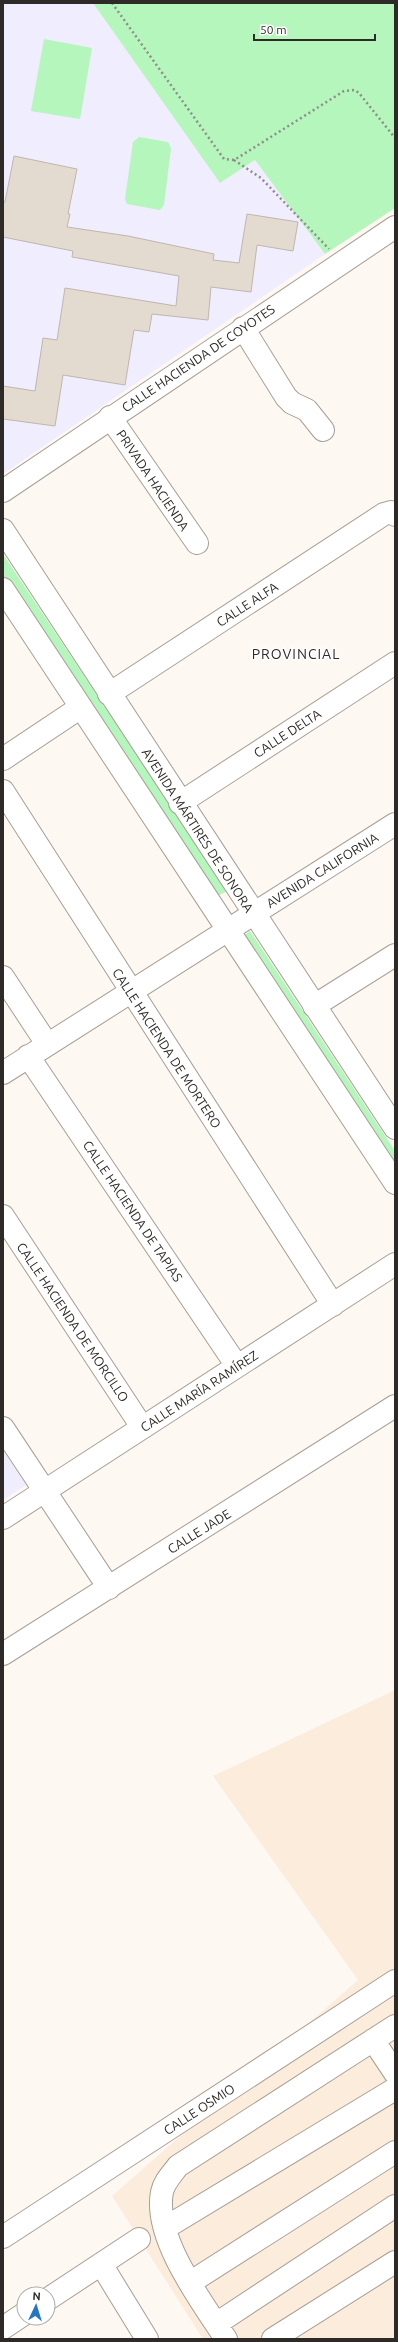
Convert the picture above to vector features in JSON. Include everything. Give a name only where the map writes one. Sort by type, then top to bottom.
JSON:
[{"type":"street","name":"CALLE HACIENDA DE COYOTES","points":[[3,491],[343,260],[395,227]]},
{"type":"street","points":[[243,328],[286,397],[292,403],[307,410],[323,430]]},
{"type":"street","name":"PRIVADA HACIENDA","points":[[110,417],[197,543]]},
{"type":"street","name":"CALLE ALFA","points":[[109,694],[390,514]]},
{"type":"street","name":"AVENIDA MÁRTIRES DE SONORA","points":[[3,530],[180,803],[395,1128]]},
{"type":"street","points":[[3,589],[395,1182]]},
{"type":"street","name":"CALLE DELTA","points":[[180,803],[395,664]]},
{"type":"street","points":[[3,759],[81,707]]},
{"type":"street","name":"CALLE HACIENDA DE MORTERO","points":[[3,791],[130,991],[333,1304]]},
{"type":"street","name":"AVENIDA CALIFORNIA","points":[[3,1073],[395,824]]},
{"type":"street","points":[[314,1006],[395,955]]},
{"type":"street","points":[[3,977],[47,1044]]},
{"type":"street","name":"CALLE HACIENDA DE TAPIAS","points":[[28,1056],[237,1366]]},
{"type":"street","name":"CALLE HACIENDA DE MORCILLO","points":[[3,1216],[142,1427]]},
{"type":"street","name":"CALLE MARÍA RAMÍREZ","points":[[3,1518],[395,1264]]},
{"type":"street","name":"CALLE JADE","points":[[3,1654],[395,1406]]},
{"type":"street","points":[[3,1428],[109,1588]]},
{"type":"street","name":"CALLE OSMIO","points":[[3,2237],[395,1981]]},
{"type":"street","points":[[395,2026],[178,2166],[168,2179],[162,2191],[161,2208],[170,2244],[221,2332],[395,2206]]},
{"type":"street","points":[[373,2040],[395,2073]]},
{"type":"street","points":[[165,2228],[395,2089]]},
{"type":"street","points":[[191,2282],[395,2152]]},
{"type":"street","points":[[56,2293],[139,2239]]},
{"type":"street","points":[[273,2339],[395,2262]]},
{"type":"street","points":[[100,2264],[147,2339]]},
{"type":"street","points":[[3,2328],[16,2319]]},
{"type":"path","points":[[112,3],[222,157],[228,160],[234,160],[344,90],[350,89],[359,93],[395,138]]},
{"type":"path","points":[[234,160],[261,178],[318,239],[343,260]]},
{"type":"shaded area","points":[[3,3],[93,3],[220,183],[255,160],[325,254],[3,474]]},
{"type":"shaded area","points":[[3,1450],[26,1485],[3,1500]]},
{"type":"shaded area","points":[[395,1690],[395,2339],[203,2339],[112,2196],[358,1980],[213,1776]]},
{"type":"green space","points":[[93,3],[395,3],[395,208],[325,254],[255,160],[220,183]]},
{"type":"green space","points":[[44,39],[92,48],[80,119],[31,111]]},
{"type":"green space","points":[[139,137],[168,142],[171,148],[164,205],[160,210],[127,204],[125,199],[133,142]]},
{"type":"green space","points":[[3,554],[227,891],[214,898],[3,578]]},
{"type":"green space","points":[[250,931],[395,1151],[395,1175],[238,940]]},
{"type":"building","points":[[14,156],[77,169],[68,214],[70,214],[67,227],[128,236],[214,254],[213,260],[239,263],[247,214],[298,222],[293,251],[257,245],[251,292],[211,287],[208,320],[152,314],[149,332],[134,330],[125,385],[63,375],[55,426],[3,419],[3,386],[35,391],[43,338],[57,340],[65,288],[176,306],[179,276],[72,257],[73,251],[3,237],[3,202],[5,202]]},
{"type":"district","name":"PROVINCIAL","points":[[296,654]]}]
